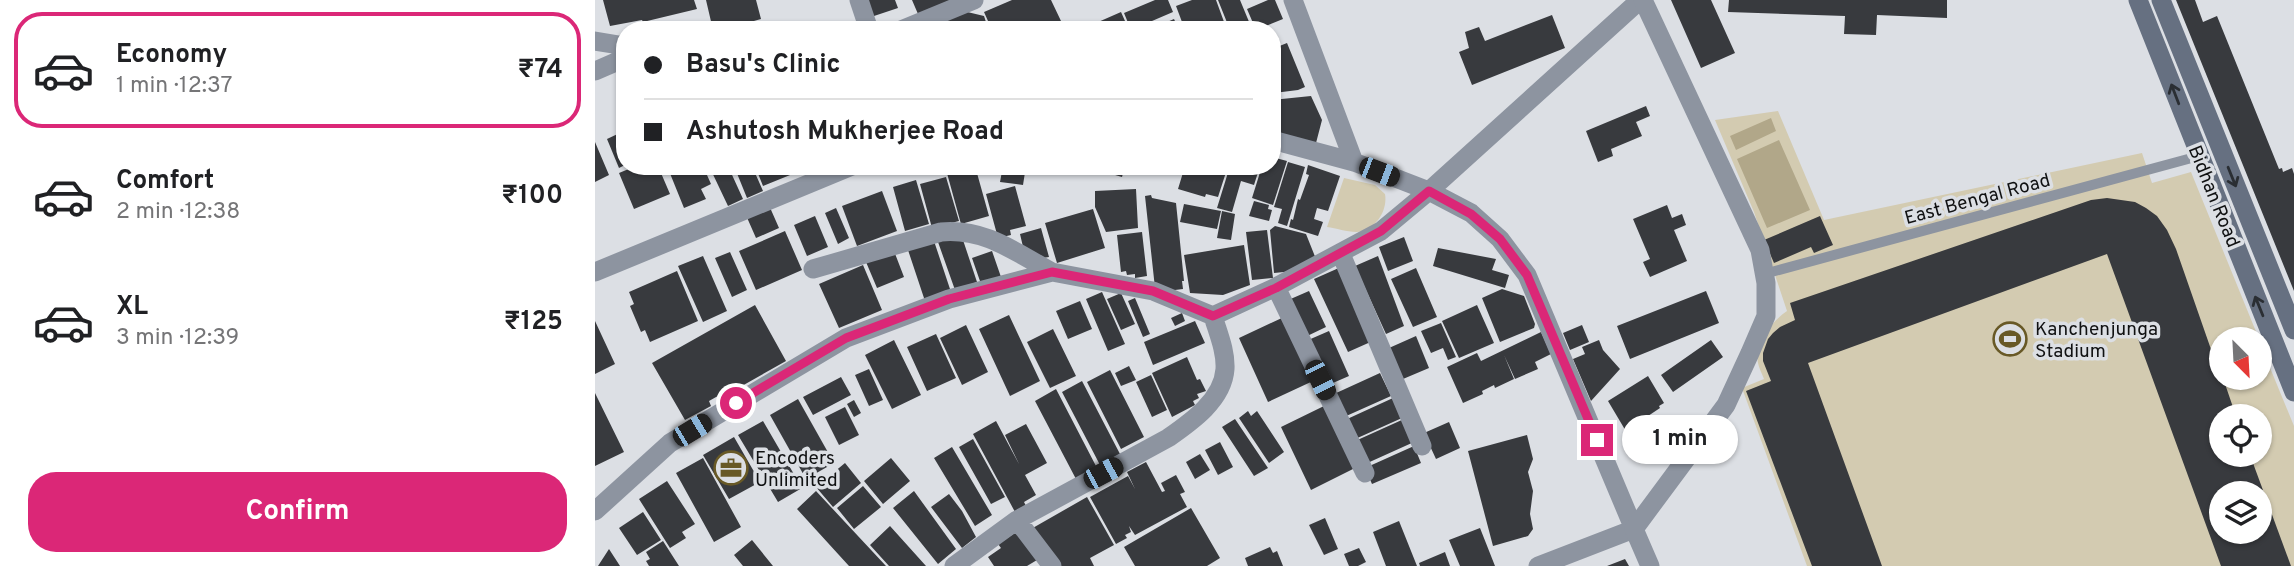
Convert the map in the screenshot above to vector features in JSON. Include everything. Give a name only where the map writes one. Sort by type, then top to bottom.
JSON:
[{"type":"main road","name":"Bidhan Road","points":[[2138,0],[2294,392]]},
{"type":"main road","name":"Bidhan Road","points":[[2161,0],[2294,331]]},
{"type":"main road","points":[[2273,340],[2294,331]]},
{"type":"street","points":[[859,0],[866,21]]},
{"type":"street","points":[[923,21],[974,0]]},
{"type":"street","points":[[1293,0],[1354,162]]},
{"type":"street","points":[[813,269],[941,232],[961,230],[988,237],[1052,272],[1153,291],[1213,316],[1276,288],[1381,231],[1641,0],[1760,250],[1765,274],[1766,316],[1726,405],[1634,529],[1538,566]]},
{"type":"street","points":[[595,41],[616,44]]},
{"type":"street","points":[[595,71],[616,62]]},
{"type":"street","points":[[1281,142],[1354,162],[1429,191],[1471,214],[1500,239],[1527,275],[1650,566]]},
{"type":"street","points":[[595,272],[830,175]]},
{"type":"street","points":[[1341,254],[1422,446]]},
{"type":"street","points":[[595,511],[670,443],[846,338],[949,299],[1052,272]]},
{"type":"street","points":[[1276,288],[1365,472]]},
{"type":"street","points":[[954,566],[1017,520],[1188,425],[1216,395],[1225,369],[1223,346],[1213,316]]},
{"type":"street","points":[[1017,520],[1052,566]]},
{"type":"lane","name":"East Bengal Road","points":[[1765,274],[2199,156]]},
{"type":"shaded area","name":"Kanchenjunga Stadium","points":[[1778,111],[1824,220],[2142,153],[2152,183],[2191,172],[2254,327],[2209,327],[2209,390],[2272,390],[2272,373],[2294,426],[2294,566],[1807,566],[1742,388],[1764,379],[1757,356],[1761,341],[1770,327],[1787,311],[1754,212],[1715,120]]},
{"type":"shaded area","points":[[1771,118],[1776,131],[1736,150],[1730,136]]},
{"type":"shaded area","points":[[1779,140],[1810,210],[1767,228],[1737,159]]},
{"type":"shaded area","points":[[1344,178],[1375,185],[1385,194],[1379,219],[1363,231],[1327,227]]},
{"type":"building","points":[[603,0],[694,0],[697,9],[647,21],[616,21],[616,25],[610,26]]},
{"type":"building","points":[[706,0],[756,0],[761,19],[754,21],[711,21]]},
{"type":"building","points":[[865,0],[895,0],[898,8],[871,17]]},
{"type":"building","points":[[912,0],[951,0],[918,14]]},
{"type":"building","points":[[1012,0],[1051,0],[1061,21],[988,21],[984,12]]},
{"type":"building","points":[[1155,0],[1168,0],[1173,12],[1152,21],[1127,21],[1124,13]]},
{"type":"building","points":[[1192,0],[1216,0],[1224,21],[1182,21],[1176,6]]},
{"type":"building","points":[[1218,0],[1240,0],[1249,21],[1226,21]]},
{"type":"building","points":[[1268,0],[1275,0],[1283,19],[1252,21],[1247,9]]},
{"type":"building","points":[[1671,0],[1711,0],[1735,53],[1701,68]]},
{"type":"building","points":[[1729,0],[1947,0],[1947,18],[1877,15],[1876,35],[1844,34],[1845,16],[1728,12]]},
{"type":"building","points":[[2176,0],[2195,0],[2203,22],[2217,16],[2279,169],[2282,168],[2283,172],[2292,168],[2294,291]]},
{"type":"building","points":[[959,10],[984,16],[986,21],[932,21]]},
{"type":"building","points":[[1121,12],[1125,21],[1100,21]]},
{"type":"building","points":[[1552,15],[1565,48],[1472,85],[1459,52],[1469,48],[1465,32],[1479,27],[1485,41]]},
{"type":"building","points":[[1287,43],[1305,87],[1281,92],[1281,45]]},
{"type":"building","points":[[1311,96],[1322,120],[1316,143],[1281,133],[1281,99]]},
{"type":"building","points":[[1646,106],[1650,116],[1636,122],[1642,136],[1611,149],[1613,156],[1598,162],[1586,131]]},
{"type":"building","points":[[616,135],[616,161],[607,139]]},
{"type":"building","points":[[595,142],[609,175],[595,182]]},
{"type":"building","points":[[1281,159],[1287,161],[1273,205],[1252,198],[1259,175],[1281,175]]},
{"type":"building","points":[[1288,162],[1305,167],[1287,226],[1278,223],[1282,209],[1274,207]]},
{"type":"building","points":[[1308,165],[1340,176],[1328,211],[1317,208],[1314,219],[1323,222],[1318,236],[1289,227],[1309,175],[1306,174]]},
{"type":"building","points":[[620,175],[662,175],[670,194],[634,209]]},
{"type":"building","points":[[671,175],[707,175],[711,184],[701,189],[706,199],[684,208]]},
{"type":"building","points":[[713,175],[732,175],[743,199],[728,206]]},
{"type":"building","points":[[738,175],[756,175],[763,191],[747,198]]},
{"type":"building","points":[[759,175],[790,175],[763,186]]},
{"type":"building","points":[[947,175],[978,175],[989,216],[961,224]]},
{"type":"building","points":[[1001,175],[1025,175],[1023,185],[1000,182]]},
{"type":"building","points":[[1182,175],[1225,175],[1218,197],[1206,194],[1205,197],[1178,189]]},
{"type":"building","points":[[1227,175],[1257,175],[1254,185],[1241,181],[1232,212],[1217,208]]},
{"type":"building","points":[[946,177],[959,221],[932,228],[920,184]]},
{"type":"building","points":[[916,180],[929,224],[905,231],[893,187]]},
{"type":"building","points":[[1015,186],[1026,226],[1010,230],[1011,235],[998,238],[986,194]]},
{"type":"building","points":[[1136,189],[1138,228],[1106,232],[1095,207],[1095,191]]},
{"type":"building","points":[[882,191],[897,231],[857,246],[842,206]]},
{"type":"building","points":[[1151,195],[1152,198],[1176,203],[1183,289],[1167,291],[1155,288],[1145,196]]},
{"type":"building","points":[[2107,198],[2135,202],[2157,216],[2167,230],[2209,344],[2209,390],[2227,390],[2232,404],[2209,404],[2209,467],[2254,467],[2260,481],[2209,481],[2209,533],[2107,254],[1808,363],[1882,566],[1812,566],[1746,391],[1771,381],[1763,361],[1763,353],[1773,333],[1795,320],[1790,303],[2091,200]]},
{"type":"building","points":[[1254,201],[1269,205],[1268,209],[1272,210],[1269,221],[1249,216]]},
{"type":"building","points":[[768,203],[779,228],[756,238],[745,213]]},
{"type":"building","points":[[1184,204],[1221,211],[1217,229],[1180,222]]},
{"type":"building","points":[[1667,205],[1672,218],[1682,214],[1686,225],[1674,230],[1687,261],[1650,277],[1643,262],[1650,259],[1633,219]]},
{"type":"building","points":[[836,208],[849,238],[838,244],[825,213]]},
{"type":"building","points":[[1093,209],[1105,248],[1057,263],[1045,223]]},
{"type":"building","points":[[1222,211],[1235,214],[1231,240],[1217,238]]},
{"type":"building","points":[[815,216],[828,247],[807,256],[794,225]]},
{"type":"building","points":[[1820,216],[1833,245],[1814,253],[1811,247],[1774,263],[1764,240]]},
{"type":"building","points":[[1275,226],[1306,234],[1316,259],[1294,271],[1274,273],[1270,230]]},
{"type":"building","points":[[1041,228],[1049,257],[1043,258],[1024,251],[1020,234]]},
{"type":"building","points":[[1267,230],[1273,278],[1252,280],[1246,232]]},
{"type":"building","points":[[785,231],[802,270],[756,290],[739,251]]},
{"type":"building","points":[[1142,232],[1147,276],[1135,278],[1135,274],[1127,275],[1126,271],[1121,272],[1117,235]]},
{"type":"building","points":[[961,234],[977,282],[955,290],[938,242]]},
{"type":"building","points":[[1404,237],[1413,261],[1388,271],[1379,247]]},
{"type":"building","points":[[933,238],[951,292],[925,301],[907,247]]},
{"type":"building","points":[[1244,245],[1250,285],[1223,295],[1190,293],[1184,255]]},
{"type":"building","points":[[1438,248],[1496,259],[1492,270],[1509,275],[1505,288],[1433,266]]},
{"type":"building","points":[[894,251],[904,277],[877,288],[866,262]]},
{"type":"building","points":[[992,251],[1001,277],[981,284],[972,258]]},
{"type":"building","points":[[730,252],[747,290],[732,297],[715,258]]},
{"type":"building","points":[[703,256],[727,311],[703,322],[678,266]]},
{"type":"building","points":[[1378,256],[1404,326],[1386,334],[1355,266]]},
{"type":"building","points":[[863,265],[882,310],[839,328],[819,284]]},
{"type":"building","points":[[1341,267],[1375,340],[1348,352],[1314,279]]},
{"type":"building","points":[[1416,268],[1437,317],[1413,327],[1391,279]]},
{"type":"building","points":[[677,271],[698,321],[650,342],[645,330],[641,332],[630,306],[634,304],[629,292]]},
{"type":"building","points":[[1502,289],[1524,296],[1535,324],[1534,328],[1500,342],[1482,298]]},
{"type":"building","points":[[1309,291],[1326,327],[1303,338],[1286,301]]},
{"type":"building","points":[[1706,291],[1719,323],[1630,359],[1617,326]]},
{"type":"building","points":[[1102,292],[1125,344],[1108,351],[1086,299]]},
{"type":"building","points":[[1121,293],[1135,324],[1121,330],[1107,299]]},
{"type":"building","points":[[1135,298],[1150,334],[1143,337],[1128,301]]},
{"type":"building","points":[[1080,301],[1092,329],[1068,339],[1056,311]]},
{"type":"building","points":[[755,305],[786,361],[733,391],[732,388],[709,401],[711,406],[685,420],[652,363]]},
{"type":"building","points":[[1477,305],[1494,343],[1459,358],[1442,321]]},
{"type":"building","points":[[1182,313],[1185,321],[1175,326],[1171,318]]},
{"type":"building","points":[[1009,315],[1040,381],[1010,396],[979,329]]},
{"type":"building","points":[[1284,317],[1313,381],[1268,402],[1239,338]]},
{"type":"building","points":[[595,321],[615,364],[595,374]]},
{"type":"building","points":[[1195,321],[1205,343],[1153,365],[1144,342]]},
{"type":"building","points":[[1441,323],[1456,357],[1448,360],[1443,348],[1431,353],[1421,331]]},
{"type":"building","points":[[966,325],[988,372],[962,385],[940,338]]},
{"type":"building","points":[[1582,325],[1589,342],[1570,350],[1563,333]]},
{"type":"building","points":[[1053,329],[1076,376],[1050,388],[1027,342]]},
{"type":"building","points":[[1329,331],[1349,376],[1326,386],[1306,341]]},
{"type":"building","points":[[1541,332],[1551,354],[1535,362],[1538,369],[1515,379],[1504,355],[1514,379],[1495,388],[1494,385],[1482,391],[1483,394],[1463,403],[1447,367],[1477,353],[1481,361]]},
{"type":"building","points":[[936,334],[956,378],[927,391],[907,347]]},
{"type":"building","points":[[1416,336],[1429,368],[1403,379],[1389,348]]},
{"type":"building","points":[[894,340],[921,395],[892,409],[865,355]]},
{"type":"building","points":[[1599,340],[1603,350],[1620,369],[1591,401],[1573,359],[1585,354],[1582,347]]},
{"type":"building","points":[[1711,340],[1723,357],[1673,392],[1661,375]]},
{"type":"building","points":[[1187,357],[1197,380],[1200,379],[1206,391],[1197,394],[1199,398],[1193,401],[1195,405],[1172,417],[1152,373]]},
{"type":"building","points":[[1129,366],[1136,380],[1121,386],[1115,373]]},
{"type":"building","points":[[869,369],[883,400],[869,406],[855,375]]},
{"type":"building","points":[[1110,370],[1144,437],[1121,449],[1087,382]]},
{"type":"building","points":[[1380,373],[1391,396],[1344,417],[1334,394]]},
{"type":"building","points":[[1151,375],[1167,410],[1152,417],[1136,382]]},
{"type":"building","points":[[1648,376],[1664,403],[1642,420],[1644,423],[1627,433],[1608,401]]},
{"type":"building","points":[[841,377],[851,395],[813,415],[803,397]]},
{"type":"building","points":[[1082,381],[1120,454],[1100,465],[1062,392]]},
{"type":"building","points":[[1056,389],[1097,468],[1076,479],[1035,401]]},
{"type":"building","points":[[595,393],[624,452],[595,466]]},
{"type":"building","points":[[1393,398],[1402,418],[1353,440],[1345,420]]},
{"type":"building","points":[[798,399],[834,463],[806,479],[770,415]]},
{"type":"building","points":[[854,400],[861,413],[854,417],[847,404]]},
{"type":"building","points":[[1324,406],[1355,468],[1311,490],[1281,427]]},
{"type":"building","points":[[845,407],[859,435],[839,445],[825,417]]},
{"type":"building","points":[[1248,411],[1251,416],[1257,411],[1284,452],[1269,463],[1239,418]]},
{"type":"building","points":[[1235,419],[1268,468],[1254,476],[1222,427]]},
{"type":"building","points":[[1404,419],[1414,442],[1363,465],[1353,442]]},
{"type":"building","points":[[763,421],[802,488],[778,502],[738,435]]},
{"type":"building","points":[[996,421],[1019,464],[1005,435],[1026,424],[1047,463],[1025,475],[1036,495],[1024,502],[1026,506],[1015,512],[973,434]]},
{"type":"building","points":[[1449,422],[1460,448],[1436,459],[1424,433]]},
{"type":"building","points":[[1527,435],[1533,459],[1528,472],[1533,491],[1530,514],[1533,529],[1528,536],[1493,546],[1468,451]]},
{"type":"building","name":"Encoders Unlimited","points":[[734,437],[760,482],[729,499],[703,455]]},
{"type":"building","points":[[973,439],[1005,497],[991,504],[959,447]]},
{"type":"building","points":[[1220,442],[1233,467],[1218,475],[1205,450]]},
{"type":"building","points":[[1414,446],[1421,463],[1372,484],[1365,468]]},
{"type":"building","points":[[952,447],[992,515],[975,526],[934,458]]},
{"type":"building","points":[[1200,454],[1210,470],[1195,479],[1186,462]]},
{"type":"building","points":[[703,458],[741,527],[714,542],[676,473]]},
{"type":"building","points":[[891,458],[910,481],[883,504],[864,481]]},
{"type":"building","points":[[1146,462],[1162,492],[1165,491],[1161,483],[1176,475],[1185,492],[1180,494],[1187,507],[1135,535],[1129,526],[1131,532],[1125,535],[1127,538],[1116,544],[1090,497],[1128,476],[1135,489],[1127,472]]},
{"type":"building","points":[[845,463],[861,483],[833,507],[816,487]]},
{"type":"building","points":[[667,481],[695,524],[682,532],[686,538],[670,548],[639,499]]},
{"type":"building","points":[[863,486],[881,507],[854,529],[837,508]]},
{"type":"building","points":[[816,491],[886,566],[849,566],[797,509]]},
{"type":"building","points":[[914,491],[956,549],[938,564],[893,508]]},
{"type":"building","points":[[949,494],[976,537],[962,548],[931,507]]},
{"type":"building","points":[[1087,497],[1114,545],[1090,558],[1094,566],[1060,566],[1031,529]]},
{"type":"building","points":[[1191,508],[1220,558],[1207,566],[1135,566],[1124,547]]},
{"type":"building","points":[[643,512],[661,540],[637,555],[619,528]]},
{"type":"building","points":[[2272,515],[2291,566],[2221,566],[2213,544],[2272,544]]},
{"type":"building","points":[[1325,518],[1338,549],[1324,555],[1309,525]]},
{"type":"building","points":[[1399,521],[1417,566],[1386,566],[1373,532]]},
{"type":"building","points":[[890,526],[926,566],[889,566],[870,545]]},
{"type":"building","points":[[1480,528],[1495,566],[1460,566],[1449,540]]},
{"type":"building","points":[[1018,531],[1037,560],[1027,566],[994,566],[988,557],[1001,548],[998,544]]},
{"type":"building","points":[[752,540],[773,566],[743,566],[734,555]]},
{"type":"building","points":[[663,541],[679,566],[649,566],[646,561],[650,559],[646,552]]},
{"type":"building","points":[[1270,547],[1273,553],[1277,551],[1283,566],[1248,566],[1245,558]]},
{"type":"building","points":[[1359,548],[1366,562],[1349,566],[1344,554]]},
{"type":"building","points":[[609,549],[620,566],[598,566]]},
{"type":"building","points":[[1445,552],[1450,566],[1420,566],[1419,563]]},
{"type":"building","points":[[1625,559],[1629,566],[1607,566]]},
{"type":"place","name":"Kanchenjunga Stadium","points":[[2010,339]]},
{"type":"place","name":"Encoders Unlimited","points":[[731,468]]},
{"type":"route","points":[[736,403],[846,338],[949,299],[1052,272],[1153,291],[1213,316],[1276,288],[1381,231],[1429,191],[1471,214],[1500,239],[1527,275],[1597,440]]}]
